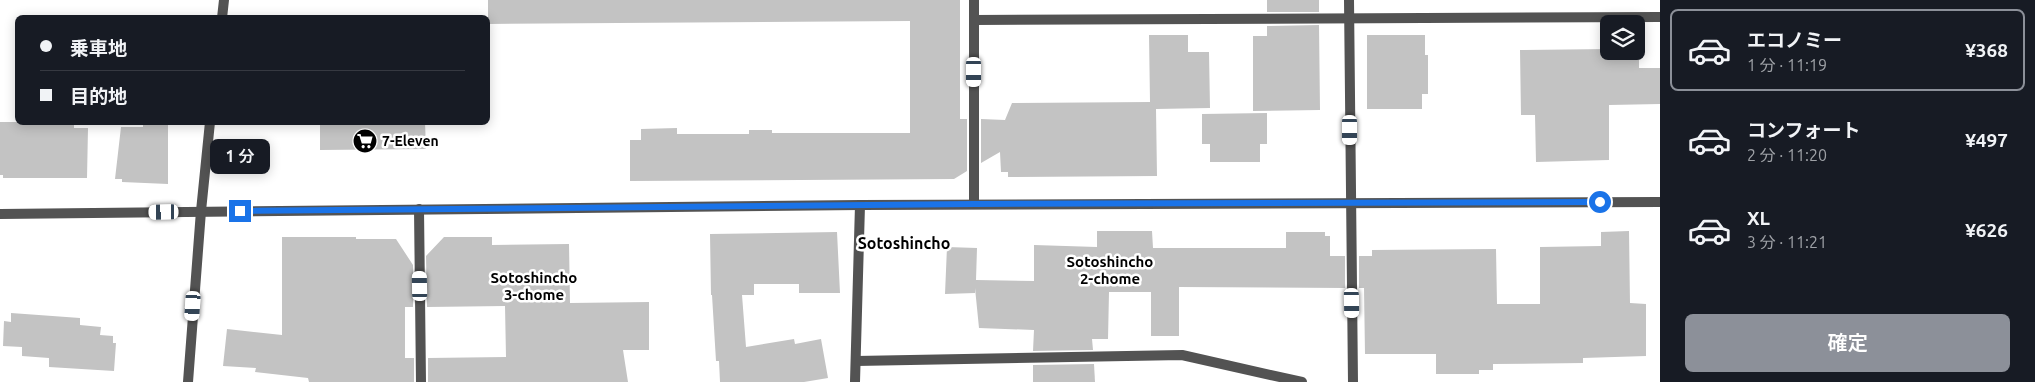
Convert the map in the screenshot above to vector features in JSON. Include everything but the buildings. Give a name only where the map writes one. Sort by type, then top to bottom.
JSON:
[{"type":"street","points":[[222,15],[224,0]]},
{"type":"street","points":[[974,0],[974,204]]},
{"type":"street","points":[[1349,0],[1352,382]]},
{"type":"street","points":[[974,20],[1660,17]]},
{"type":"street","points":[[188,382],[210,125]]},
{"type":"street","points":[[0,214],[974,204],[1660,202]]},
{"type":"street","points":[[855,382],[860,205]]},
{"type":"street","points":[[419,209],[421,382]]},
{"type":"street","points":[[856,362],[1182,355],[1302,382]]},
{"type":"place","name":"7-Eleven","points":[[365,141]]},
{"type":"district","name":"Sotoshincho","points":[[904,243]]},
{"type":"district","name":"Sotoshincho 2-chome","points":[[1110,270]]},
{"type":"district","name":"Sotoshincho 3-chome","points":[[534,286]]},
{"type":"route","points":[[240,211],[974,204],[1600,202]]}]
